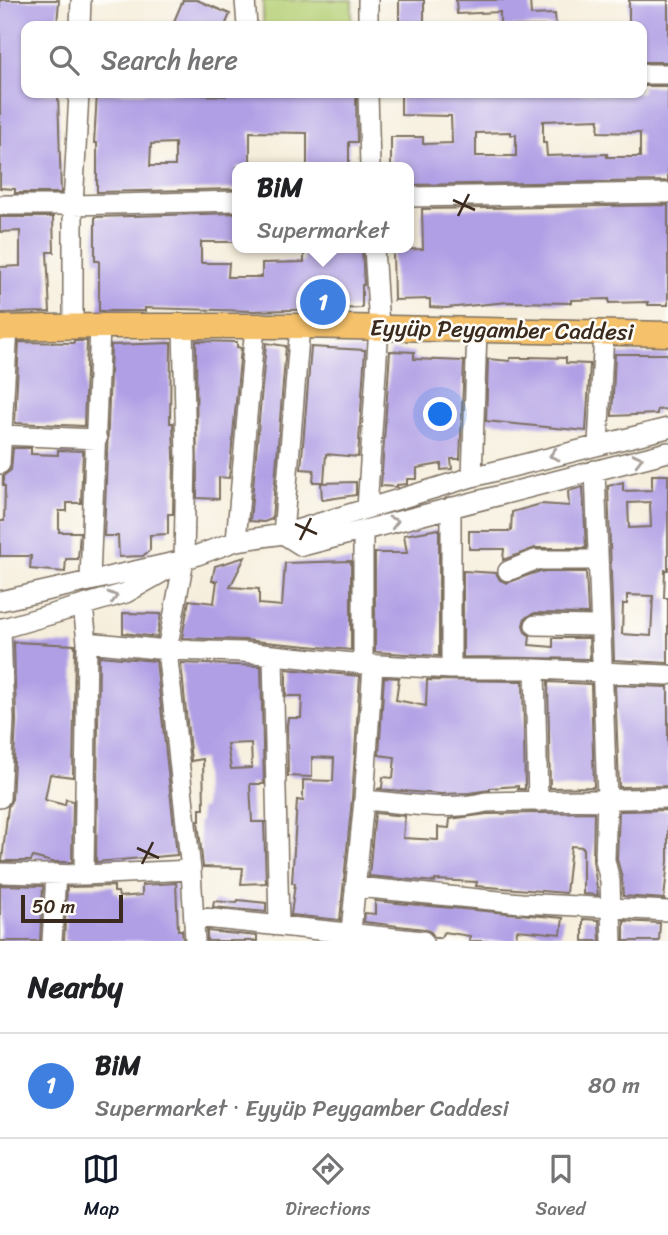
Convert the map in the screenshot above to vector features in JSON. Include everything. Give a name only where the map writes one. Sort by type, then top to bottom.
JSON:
[{"type":"main road","name":"Eyyüp Peygamber Caddesi","points":[[4,328],[300,326],[668,334]]},
{"type":"street","points":[[80,0],[80,21]]},
{"type":"street","points":[[245,0],[247,21]]},
{"type":"street","points":[[368,0],[368,21]]},
{"type":"street","points":[[647,74],[668,74]]},
{"type":"street","points":[[73,326],[73,205],[79,98]]},
{"type":"street","points":[[368,98],[370,162]]},
{"type":"street","points":[[414,197],[668,193]]},
{"type":"street","points":[[0,205],[232,201]]},
{"type":"street","points":[[367,508],[379,327],[374,253]]},
{"type":"street","points":[[90,579],[100,326]]},
{"type":"street","points":[[236,541],[255,326]]},
{"type":"street","points":[[283,534],[300,326]]},
{"type":"street","points":[[183,327],[186,457],[184,560],[167,650],[191,870],[195,941]]},
{"type":"street","points":[[0,464],[4,328]]},
{"type":"street","points":[[472,477],[477,331]]},
{"type":"street","points":[[598,444],[604,333]]},
{"type":"street","points":[[0,601],[184,560],[236,541],[283,534],[472,477],[668,428]]},
{"type":"street","points":[[2,435],[97,439]]},
{"type":"street","points":[[283,534],[302,546],[668,452]]},
{"type":"street","points":[[595,470],[607,798],[605,860],[610,881],[612,941]]},
{"type":"street","points":[[451,669],[452,507]]},
{"type":"street","points":[[351,937],[364,800],[368,664],[363,531]]},
{"type":"street","points":[[0,798],[1,628],[127,593],[184,560]]},
{"type":"street","points":[[508,571],[535,560],[598,560]]},
{"type":"street","points":[[83,606],[87,642],[84,876]]},
{"type":"street","points":[[535,625],[599,626]]},
{"type":"street","points":[[87,642],[451,669],[668,674]]},
{"type":"street","points":[[273,655],[279,925]]},
{"type":"street","points":[[535,669],[538,802]]},
{"type":"street","points":[[364,800],[447,807],[472,806],[486,802],[668,798]]},
{"type":"street","points":[[0,873],[84,876],[191,870]]},
{"type":"street","points":[[52,941],[55,874]]},
{"type":"street","points":[[357,887],[521,903],[668,911]]},
{"type":"street","points":[[195,917],[279,925],[351,937],[423,941]]},
{"type":"green space","points":[[263,0],[352,0],[352,21],[263,21]]},
{"type":"building","points":[[0,0],[59,0],[57,21],[21,21],[21,98],[58,98],[61,193],[15,193],[15,189],[0,188]]},
{"type":"building","points":[[183,0],[197,0],[230,14],[227,21],[174,21]]},
{"type":"building","points":[[399,0],[424,0],[424,21],[399,21]]},
{"type":"building","points":[[456,0],[530,0],[531,15],[555,14],[556,21],[500,21],[500,12],[457,14]]},
{"type":"building","points":[[629,0],[668,0],[668,62],[647,62],[647,21],[629,21]]},
{"type":"building","points":[[647,86],[668,86],[668,181],[414,185],[414,162],[391,162],[391,137],[423,137],[423,144],[452,143],[451,116],[401,115],[401,98],[647,98]],"holes":[[[599,119],[598,132],[640,133],[640,157],[607,157],[607,154],[547,156],[546,143],[543,143],[543,121]],[[511,132],[511,135],[516,135],[516,156],[476,156],[476,133]]]},
{"type":"building","points":[[97,98],[356,98],[357,142],[349,142],[349,162],[307,162],[307,133],[250,132],[250,162],[232,162],[232,189],[97,192],[97,143],[94,143]],"holes":[[[175,143],[175,166],[150,166],[151,144]]]},
{"type":"building","points":[[668,205],[668,305],[648,305],[648,302],[609,303],[609,299],[571,300],[571,303],[508,302],[446,308],[430,307],[430,299],[394,300],[393,253],[414,253],[414,249],[423,249],[422,209]]},
{"type":"building","points":[[232,213],[232,242],[201,242],[201,263],[229,263],[228,277],[262,277],[262,263],[304,262],[304,253],[362,253],[362,308],[254,311],[145,308],[145,311],[99,311],[99,261],[95,261],[95,217]]},
{"type":"building","points":[[0,217],[53,217],[54,252],[47,252],[50,312],[0,313],[0,267],[20,266],[20,231],[0,232]]},
{"type":"building","points":[[87,341],[84,426],[15,423],[19,342]]},
{"type":"building","points":[[196,341],[237,342],[237,347],[241,348],[229,478],[219,477],[219,499],[197,498]]},
{"type":"building","points":[[171,343],[173,514],[168,514],[168,534],[150,535],[150,550],[143,556],[119,557],[118,536],[104,536],[111,345]]},
{"type":"building","points":[[266,343],[286,346],[272,519],[264,522],[250,521]]},
{"type":"building","points":[[311,347],[365,350],[358,457],[326,454],[324,482],[313,482],[314,470],[301,469]]},
{"type":"building","points":[[390,351],[414,352],[414,359],[464,361],[460,459],[451,459],[452,469],[441,470],[441,464],[417,468],[417,479],[407,479],[407,484],[397,487],[381,486]]},
{"type":"building","points":[[615,354],[668,354],[668,409],[657,410],[657,414],[612,416]]},
{"type":"building","points":[[510,358],[566,358],[566,363],[590,364],[586,431],[486,421],[488,359],[510,361]]},
{"type":"building","points":[[13,448],[31,448],[31,454],[58,455],[58,450],[83,451],[81,503],[67,503],[67,511],[59,511],[59,532],[80,532],[78,559],[66,559],[65,572],[30,569],[31,556],[0,556],[0,521],[4,521],[3,476],[11,470]]},
{"type":"building","points":[[652,475],[668,475],[668,570],[665,570],[664,598],[668,598],[668,663],[614,660],[608,486],[623,482],[623,491],[652,490]],"holes":[[[650,502],[651,527],[629,528],[628,503]],[[627,595],[653,596],[651,636],[622,634],[623,604],[627,604]]]},
{"type":"building","points":[[356,482],[356,495],[322,500],[321,483]]},
{"type":"building","points":[[583,487],[586,548],[535,548],[503,560],[504,549],[469,549],[469,531],[511,531],[512,512],[541,504],[569,506],[568,491]]},
{"type":"building","points":[[439,529],[439,656],[375,652],[375,553],[407,553],[404,535]]},
{"type":"building","points":[[245,557],[230,587],[259,589],[259,604],[282,606],[285,563],[351,561],[351,650],[244,640],[182,638],[189,600],[214,603],[217,581],[212,581],[215,566]]},
{"type":"building","points":[[463,571],[496,573],[500,580],[507,583],[537,572],[586,572],[588,614],[535,613],[525,618],[523,625],[530,636],[529,645],[553,647],[553,638],[589,638],[590,659],[463,657]]},
{"type":"building","points":[[123,613],[161,614],[157,637],[123,633]]},
{"type":"building","points":[[14,642],[75,645],[73,777],[50,774],[45,800],[65,805],[66,799],[73,801],[72,862],[52,862],[33,857],[31,861],[2,861],[8,807],[12,799],[16,721]]},
{"type":"building","points":[[99,656],[156,661],[177,855],[96,862]]},
{"type":"building","points":[[181,663],[261,666],[264,784],[250,784],[252,822],[264,822],[266,883],[241,884],[243,868],[203,867],[198,821],[200,809],[204,809],[203,759],[191,761]],"holes":[[[251,743],[252,768],[231,769],[227,744]]]},
{"type":"building","points":[[286,669],[360,676],[340,920],[291,915],[295,883],[292,883],[297,800],[303,801],[303,780],[333,781],[334,758],[312,757],[312,777],[288,776],[288,718],[301,718],[302,696],[286,696]]},
{"type":"building","points":[[384,677],[399,678],[396,700],[426,706],[427,680],[523,681],[525,789],[518,789],[518,786],[441,794],[377,789],[382,788],[383,777],[393,778],[395,757],[379,755]]},
{"type":"building","points":[[548,682],[591,684],[594,787],[550,788]]},
{"type":"building","points":[[615,685],[668,687],[668,786],[619,787]]},
{"type":"building","points":[[668,810],[668,861],[664,899],[623,896],[617,859],[619,811]]},
{"type":"building","points":[[594,812],[593,860],[598,895],[583,894],[583,847],[571,846],[566,893],[476,886],[477,882],[435,882],[369,876],[375,813],[405,816],[403,838],[438,840],[438,827],[449,828],[450,819],[487,814]]},
{"type":"building","points":[[176,883],[178,930],[182,930],[183,941],[64,941],[67,887],[114,886],[114,892],[118,892],[119,897],[142,895],[142,885]]},
{"type":"building","points":[[0,885],[43,886],[40,941],[0,941]]},
{"type":"building","points":[[238,900],[266,903],[266,912],[213,907],[214,901],[237,903]]},
{"type":"building","points":[[375,901],[563,918],[561,934],[517,930],[516,941],[469,941],[470,936],[444,932],[440,938],[435,938],[431,932],[424,929],[364,922],[365,913],[375,914]]},
{"type":"building","points":[[583,919],[599,920],[600,941],[583,941]]},
{"type":"building","points":[[624,921],[660,923],[659,941],[624,941]]},
{"type":"building","points":[[207,931],[257,936],[257,941],[207,941]]},
{"type":"place","name":"BiM","points":[[323,302]]}]
